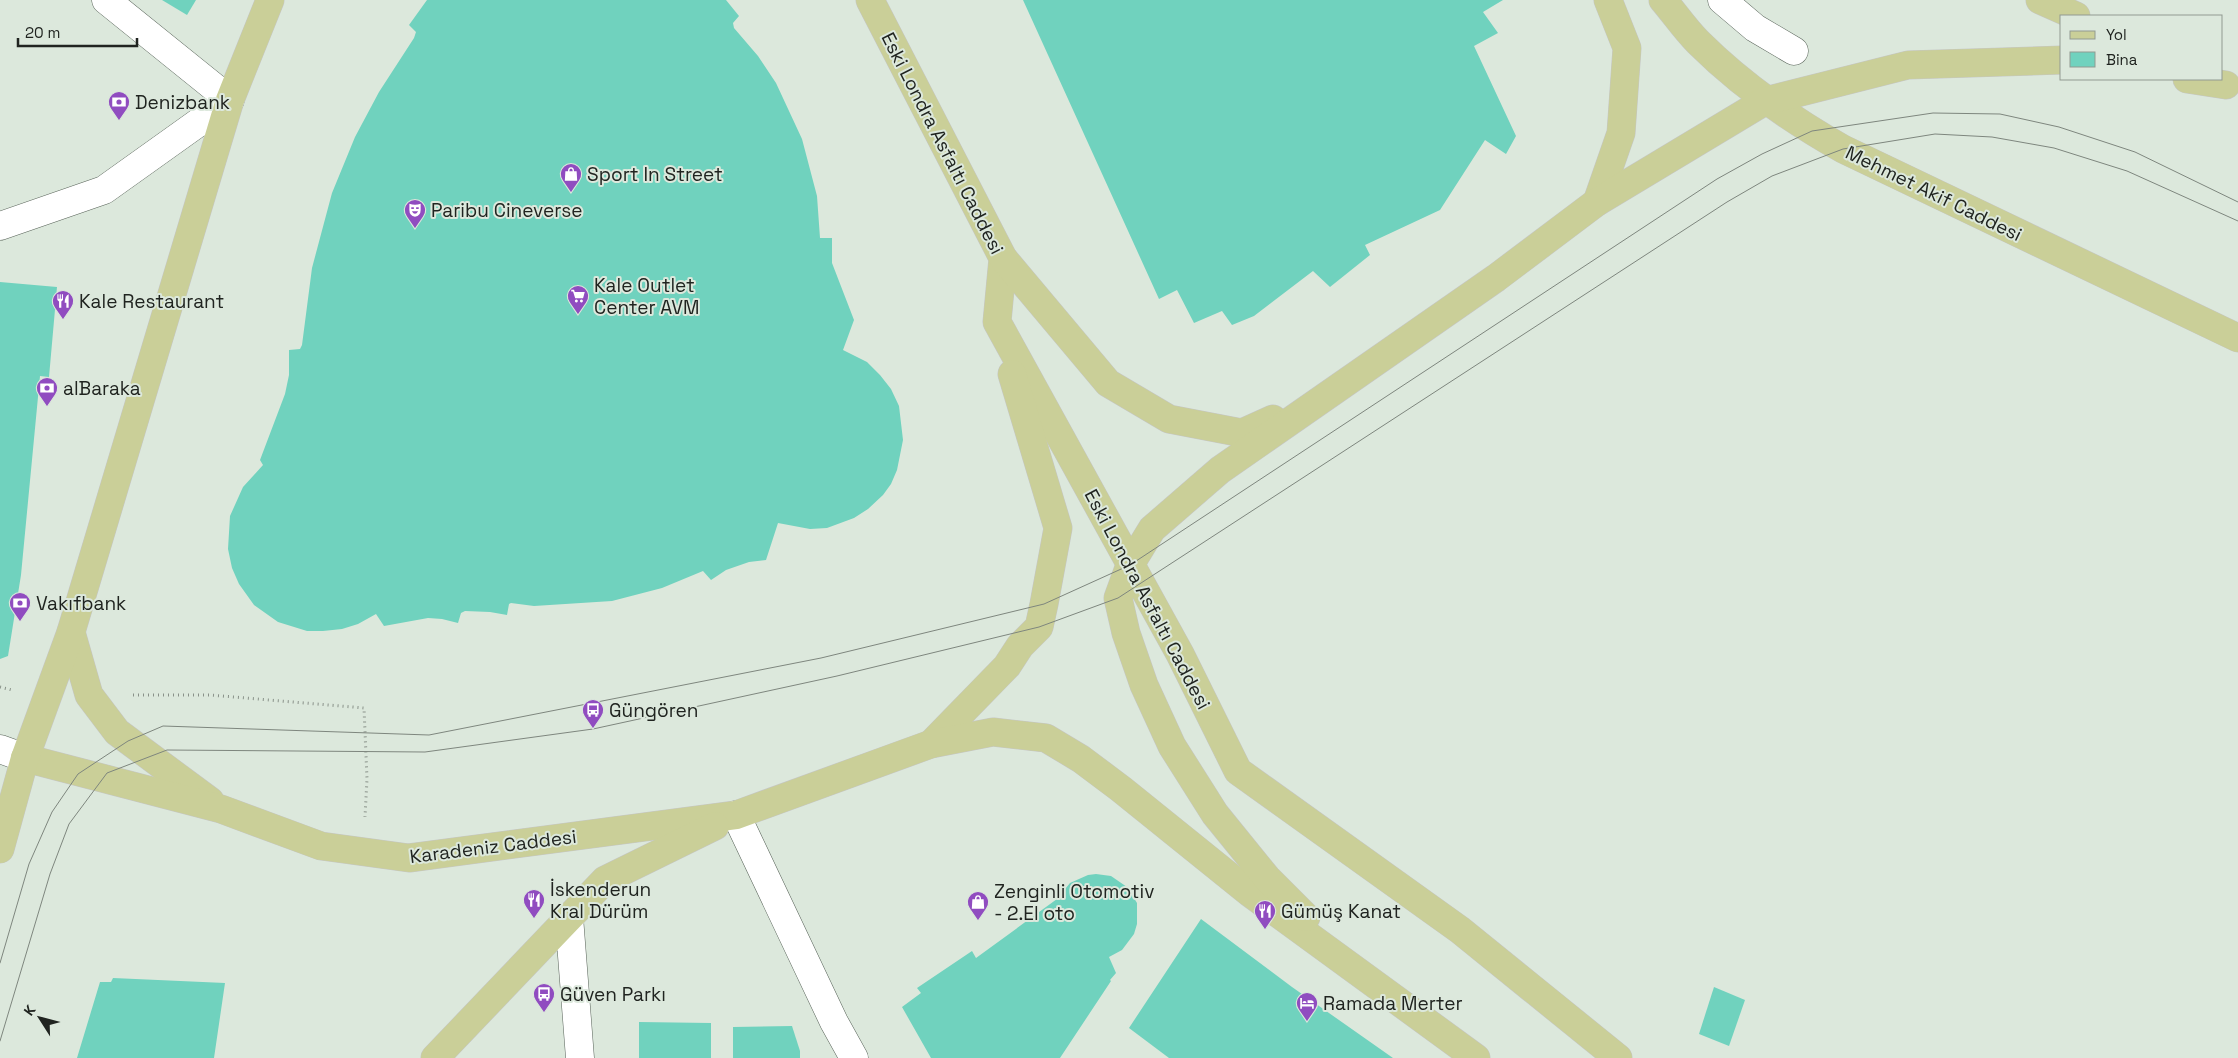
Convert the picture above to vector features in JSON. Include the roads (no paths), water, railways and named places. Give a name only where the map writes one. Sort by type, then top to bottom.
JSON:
[{"type":"main road","points":[[0,849],[12,753],[47,696],[71,632],[230,100],[270,0]]},
{"type":"main road","name":"Eski Londra Asfaltı Caddesi","points":[[870,0],[1004,258],[997,322],[1180,654],[1238,771],[1460,930],[1618,1058]]},
{"type":"main road","points":[[1597,202],[1621,134],[1627,48],[1608,0]]},
{"type":"main road","name":"Mehmet Akif Caddesi","points":[[1663,0],[1697,41],[1765,101],[1843,149],[2238,338]]},
{"type":"main road","points":[[1358,972],[1267,878],[1215,814],[1172,746],[1144,685],[1126,633],[1118,598],[1130,565],[1152,529],[1220,470],[1496,278],[1597,202],[1765,101],[1908,65],[2060,60]]},
{"type":"main road","points":[[2194,80],[2226,85]]},
{"type":"main road","points":[[1004,258],[1108,383],[1168,420],[1242,433],[1327,395]]},
{"type":"main road","points":[[931,744],[1007,666],[1020,646],[1039,627],[1058,528],[997,322]]},
{"type":"main road","points":[[71,632],[89,695],[116,732],[221,809]]},
{"type":"main road","points":[[931,744],[993,732],[1046,738],[1081,759],[1122,789],[1250,893],[1476,1058]]},
{"type":"main road","name":"Karadeniz Caddesi","points":[[12,753],[221,809],[321,846],[409,858],[736,815],[931,744]]},
{"type":"main road","points":[[435,1058],[605,880],[736,815]]},
{"type":"street","points":[[0,226],[104,190],[230,100],[106,0]]},
{"type":"street","points":[[1722,0],[1755,28],[1794,51]]},
{"type":"street","points":[[736,815],[834,1022],[854,1058]]},
{"type":"street","points":[[569,916],[580,1058]]},
{"type":"tram line","points":[[0,963],[29,864],[52,812],[78,774],[128,741],[163,726],[429,735],[821,658],[1044,604],[1130,565],[1717,179],[1762,154],[1812,131],[1933,113],[2000,114],[2059,127],[2135,152],[2238,202]]},
{"type":"tram line","points":[[0,1041],[50,874],[69,824],[107,773],[167,750],[425,752],[593,729],[837,676],[1039,627],[1118,598],[1727,202],[1772,176],[1843,149],[1935,134],[1992,137],[2054,148],[2127,171],[2238,221]]},
{"type":"place","name":"Denizbank","points":[[119,121]]},
{"type":"place","name":"Sport In Street","points":[[571,193]]},
{"type":"place","name":"Paribu Cineverse","points":[[415,229]]},
{"type":"place","name":"Kale Outlet Center AVM","points":[[578,315]]},
{"type":"place","name":"Kale Restaurant","points":[[63,320]]},
{"type":"place","name":"alBaraka","points":[[47,407]]},
{"type":"place","name":"Vakıfbank","points":[[20,622]]},
{"type":"place","name":"Güngören","points":[[593,729]]},
{"type":"place","name":"İskenderun Kral Dürüm","points":[[534,919]]},
{"type":"place","name":"Zenginli Otomotiv - 2.El oto","points":[[978,921]]},
{"type":"place","name":"Gümüş Kanat","points":[[1265,930]]},
{"type":"place","name":"Güven Parkı","points":[[544,1013]]},
{"type":"place","name":"Ramada Merter","points":[[1307,1022]]}]
